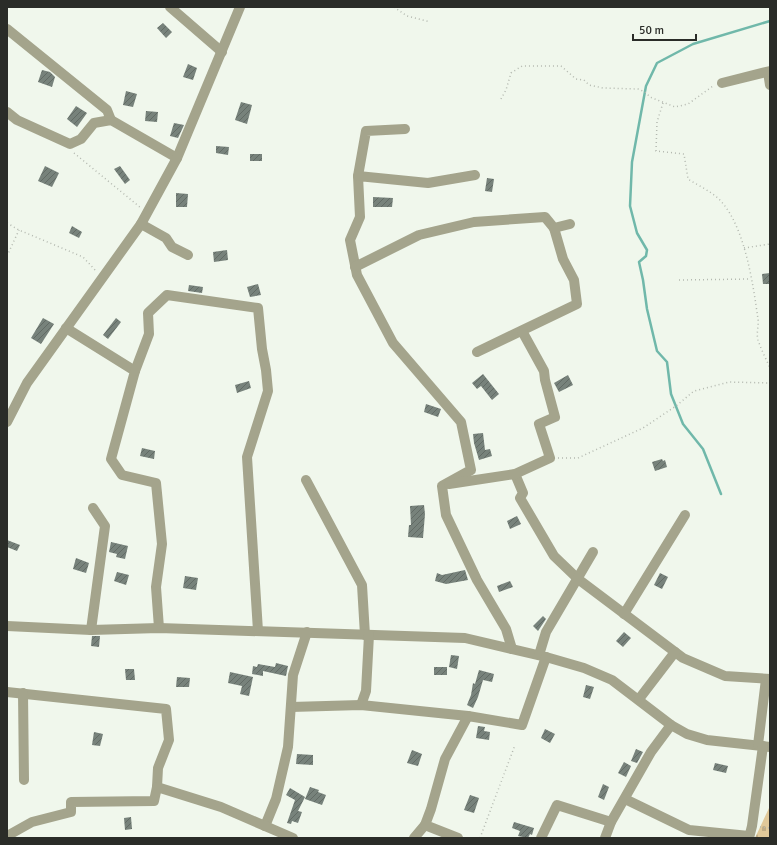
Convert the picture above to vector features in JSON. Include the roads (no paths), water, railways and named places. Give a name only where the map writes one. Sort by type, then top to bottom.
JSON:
[{"type":"street","points":[[170,7],[222,52]]},
{"type":"street","points":[[7,422],[27,383],[141,224],[177,158],[240,7]]},
{"type":"street","points":[[7,29],[107,110],[111,120],[177,158]]},
{"type":"street","points":[[722,83],[769,72],[770,85]]},
{"type":"street","points":[[7,112],[17,120],[70,144],[81,140],[94,123],[111,120]]},
{"type":"street","points":[[405,130],[366,131],[358,176],[360,217],[350,240],[357,275],[392,343],[461,422],[471,470],[442,486]]},
{"type":"street","points":[[358,176],[428,183],[475,175]]},
{"type":"street","points":[[356,267],[419,235],[474,222],[545,217],[554,228],[563,258],[574,280],[577,304],[477,352]]},
{"type":"street","points":[[141,224],[166,238],[172,247],[188,255]]},
{"type":"street","points":[[554,228],[570,224]]},
{"type":"street","points":[[159,628],[156,587],[162,544],[156,483],[122,475],[112,459],[135,372],[150,334],[148,313],[167,296],[258,308],[268,391],[247,457],[258,632]]},
{"type":"street","points":[[66,328],[135,372]]},
{"type":"street","points":[[442,486],[515,474],[550,458],[539,424],[555,417],[544,371],[522,331]]},
{"type":"street","points":[[515,474],[523,493],[520,498],[554,556],[578,579],[683,658],[725,676],[768,679],[764,746],[749,837],[689,830],[625,799]]},
{"type":"street","points":[[306,480],[362,585],[367,635],[366,691],[361,705]]},
{"type":"street","points":[[442,486],[446,515],[477,580],[506,629],[512,649]]},
{"type":"street","points":[[91,630],[105,526],[93,508]]},
{"type":"street","points":[[624,614],[685,515]]},
{"type":"street","points":[[291,707],[361,705],[468,716],[522,725],[543,656],[546,632],[593,552]]},
{"type":"street","points":[[7,626],[91,630],[159,628],[465,638],[543,656],[584,668],[612,680],[671,725],[687,734],[707,740],[764,746]]},
{"type":"street","points":[[265,826],[276,799],[288,747],[293,675],[307,632]]},
{"type":"street","points":[[638,699],[675,652]]},
{"type":"street","points":[[7,692],[166,710],[169,740],[158,768],[157,787],[154,801],[71,802],[71,812],[32,822],[7,836]]},
{"type":"street","points":[[22,693],[24,780]]},
{"type":"street","points":[[414,838],[425,825],[445,759],[468,716]]},
{"type":"street","points":[[606,838],[611,822],[651,752],[671,725]]},
{"type":"street","points":[[157,787],[221,806],[292,838]]},
{"type":"street","points":[[541,838],[557,805],[611,822]]},
{"type":"street","points":[[425,825],[458,838]]},
{"type":"waterway","points":[[721,494],[703,449],[683,424],[671,394],[667,362],[657,351],[647,309],[639,262],[646,256],[647,250],[637,233],[630,206],[632,162],[646,86],[657,63],[693,44],[770,21]]}]
